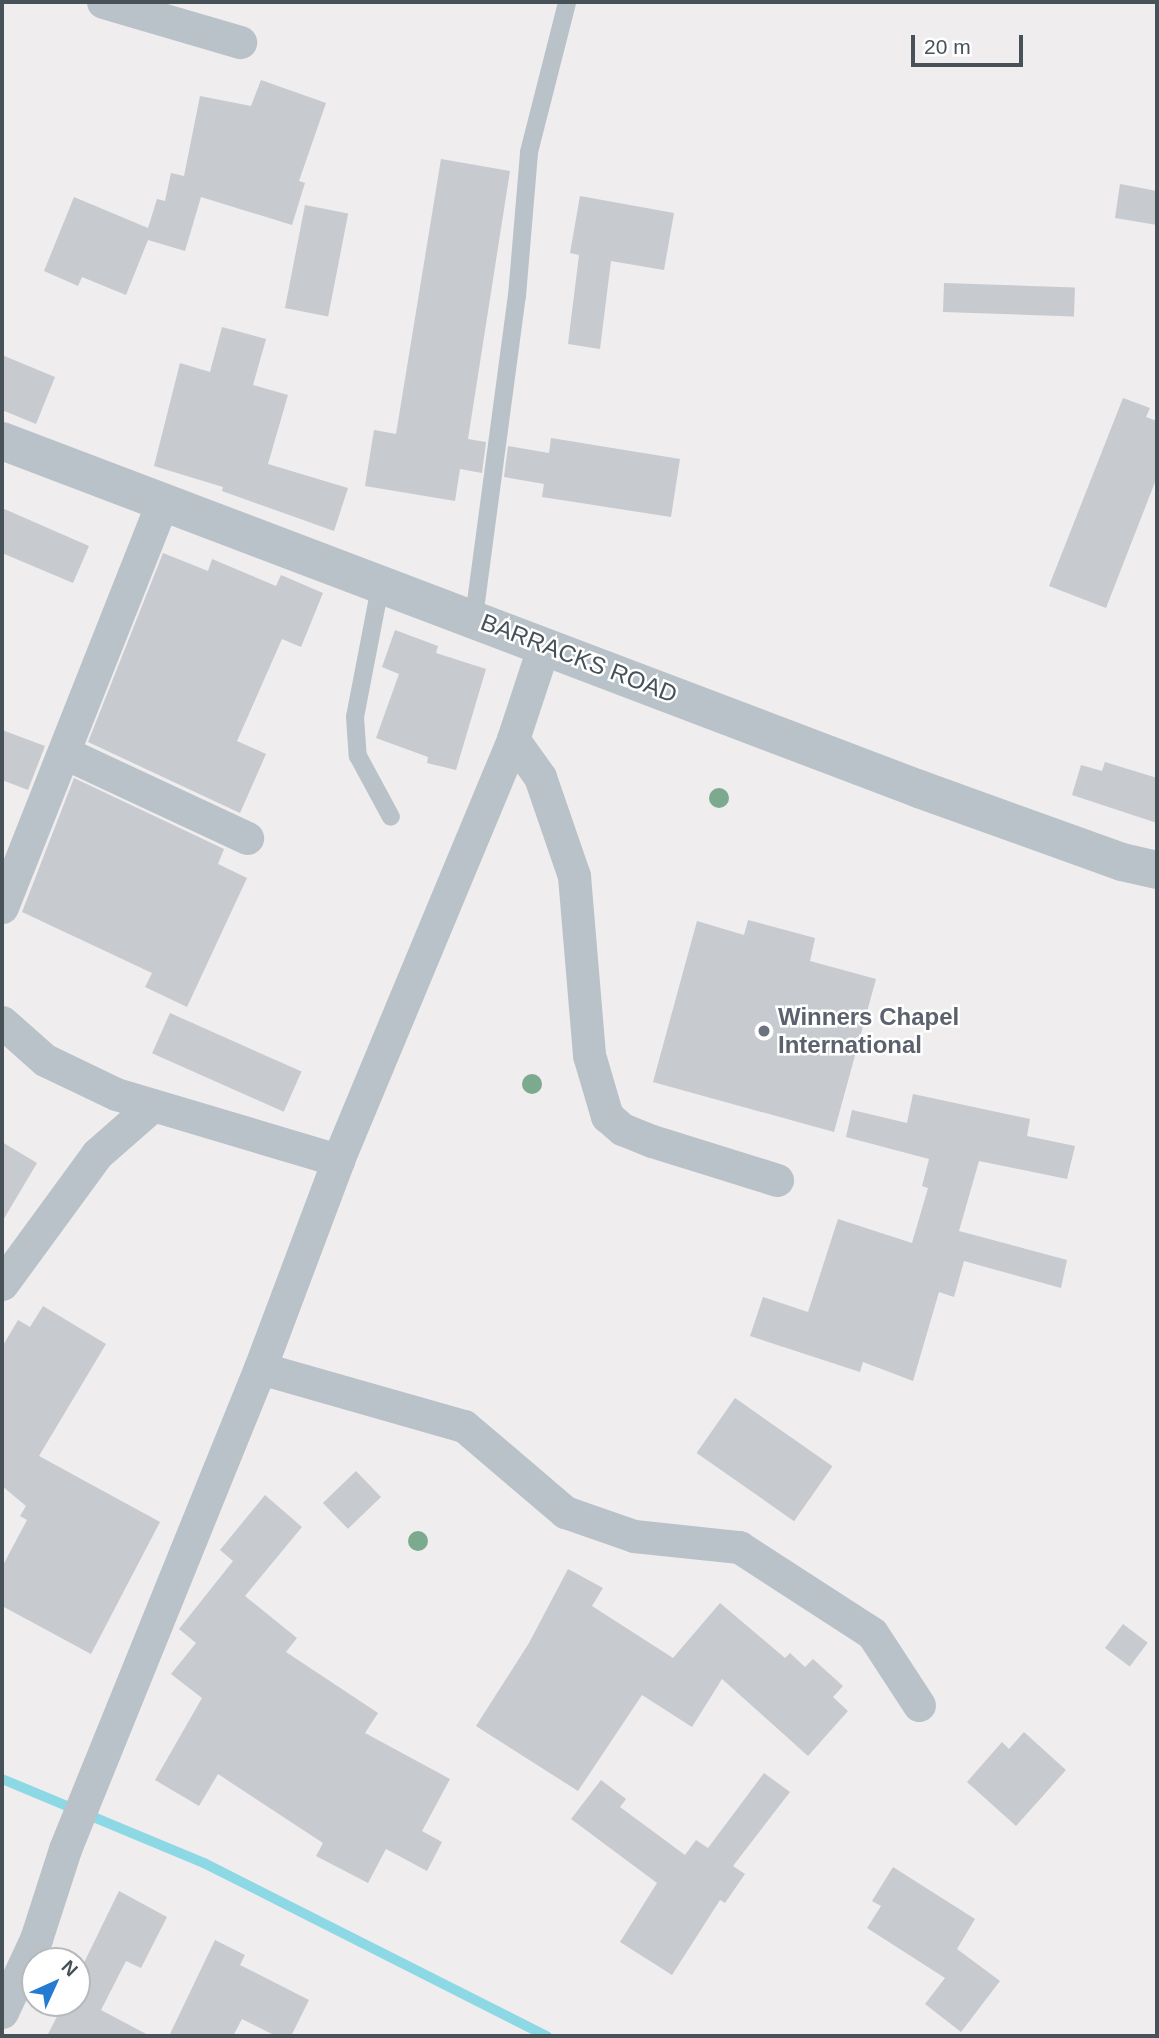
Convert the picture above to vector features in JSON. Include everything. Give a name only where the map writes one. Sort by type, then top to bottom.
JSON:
[{"type":"street","points":[[110,3],[240,42]]},
{"type":"street","name":"BARRACKS ROAD","points":[[2,441],[382,582],[919,789],[1122,862],[1157,870]]},
{"type":"street","points":[[2,907],[163,500]]},
{"type":"street","points":[[2,2012],[36,1940],[65,1849],[90,1795],[260,1368],[338,1160],[513,739],[544,645]]},
{"type":"street","points":[[513,739],[540,777],[575,876],[589,1055],[607,1116],[622,1129],[642,1137],[777,1180]]},
{"type":"street","points":[[65,753],[247,838]]},
{"type":"street","points":[[2,1022],[45,1060],[116,1094],[338,1160]]},
{"type":"street","points":[[2,1284],[97,1154],[153,1105]]},
{"type":"street","points":[[260,1368],[464,1426],[565,1513],[634,1536],[739,1547],[872,1633],[919,1705]]},
{"type":"lane","points":[[474,617],[517,296],[529,152],[568,3]]},
{"type":"lane","points":[[382,582],[355,717],[358,755],[391,817]]},
{"type":"building","points":[[261,80],[326,103],[299,181],[305,183],[292,225],[201,197],[185,251],[148,240],[126,295],[82,277],[78,286],[44,271],[74,197],[148,228],[157,199],[165,201],[171,173],[184,176],[200,96],[251,106]]},
{"type":"building","points":[[441,159],[510,171],[468,439],[486,442],[482,473],[460,469],[455,501],[365,486],[374,430],[396,434]]},
{"type":"building","points":[[1120,184],[1157,191],[1157,225],[1115,218]]},
{"type":"building","points":[[580,196],[674,213],[664,270],[611,261],[600,349],[568,344],[579,255],[570,253]]},
{"type":"building","points":[[305,205],[348,213],[328,316],[285,308]]},
{"type":"building","points":[[944,283],[1075,288],[1074,317],[943,312]]},
{"type":"building","points":[[222,327],[266,339],[253,385],[288,395],[268,464],[348,488],[334,531],[222,491],[223,487],[154,466],[180,363],[210,372]]},
{"type":"building","points":[[2,355],[55,377],[36,424],[2,410]]},
{"type":"building","points":[[1123,398],[1150,408],[1146,417],[1157,421],[1157,477],[1106,608],[1049,586]]},
{"type":"building","points":[[551,438],[680,459],[671,517],[542,497],[544,484],[504,477],[508,446],[549,453]]},
{"type":"building","points":[[2,508],[89,546],[73,583],[2,553]]},
{"type":"building","points":[[163,553],[208,571],[212,559],[276,586],[281,575],[323,593],[301,647],[282,639],[237,741],[266,754],[240,813],[88,742]]},
{"type":"building","points":[[395,630],[438,646],[436,653],[486,669],[456,770],[427,763],[428,757],[376,738],[399,674],[382,667]]},
{"type":"building","points":[[2,730],[45,746],[28,790],[2,780]]},
{"type":"building","points":[[1105,762],[1157,778],[1157,823],[1072,795],[1081,765],[1102,771]]},
{"type":"building","points":[[74,778],[224,849],[218,864],[247,878],[187,1007],[145,987],[152,973],[22,912]]},
{"type":"building","name":"Winners Chapel International","points":[[748,920],[815,938],[810,961],[876,979],[834,1132],[653,1082],[697,921],[744,935]]},
{"type":"building","points":[[170,1013],[302,1072],[284,1112],[152,1053]]},
{"type":"building","points":[[913,1094],[1030,1119],[1027,1136],[1075,1146],[1067,1179],[979,1161],[959,1231],[1067,1260],[1061,1288],[964,1261],[954,1297],[939,1292],[913,1381],[863,1362],[860,1372],[750,1336],[763,1297],[808,1312],[838,1219],[912,1243],[928,1188],[922,1186],[929,1159],[846,1137],[852,1110],[907,1123]]},
{"type":"building","points":[[2,1142],[37,1163],[2,1222]]},
{"type":"building","points":[[43,1306],[106,1344],[39,1456],[160,1522],[91,1654],[2,1606],[2,1567],[27,1520],[20,1516],[26,1506],[2,1486],[2,1347],[18,1320],[30,1327]]},
{"type":"building","points":[[735,1398],[832,1466],[794,1521],[697,1453]]},
{"type":"building","points":[[356,1471],[381,1497],[348,1529],[323,1503]]},
{"type":"building","points":[[265,1495],[302,1527],[245,1596],[297,1638],[286,1652],[378,1713],[365,1733],[450,1779],[422,1831],[442,1842],[427,1871],[386,1849],[368,1883],[316,1856],[323,1843],[218,1774],[199,1806],[155,1780],[202,1698],[171,1674],[196,1643],[179,1629],[233,1561],[220,1550]]},
{"type":"building","points":[[568,1569],[603,1588],[592,1606],[673,1658],[720,1603],[785,1658],[790,1653],[805,1667],[813,1659],[843,1686],[833,1697],[848,1711],[808,1756],[722,1679],[692,1727],[642,1695],[578,1791],[476,1726],[529,1643]]},
{"type":"building","points":[[1123,1624],[1148,1643],[1130,1667],[1105,1648]]},
{"type":"building","points":[[1024,1732],[1066,1770],[1016,1826],[967,1782],[1002,1742],[1009,1749]]},
{"type":"building","points":[[764,1773],[790,1792],[733,1866],[745,1874],[725,1903],[720,1900],[672,1975],[620,1942],[657,1883],[571,1819],[601,1780],[626,1799],[620,1807],[685,1855],[696,1840],[708,1848]]},
{"type":"building","points":[[893,1867],[975,1919],[957,1949],[1000,1981],[961,2032],[925,2004],[945,1978],[867,1928],[881,1906],[872,1901]]},
{"type":"building","points":[[119,1891],[167,1917],[141,1968],[126,1961],[101,2010],[150,2036],[47,2036],[57,2017],[91,2017],[91,1948]]},
{"type":"building","points":[[215,1940],[245,1955],[240,1965],[309,2000],[291,2036],[276,2036],[242,2019],[233,2036],[169,2036]]},
{"type":"waterway","points":[[2,1779],[204,1863],[547,2036]]},
{"type":"place","name":"Winners Chapel International","points":[[764,1031]]}]
